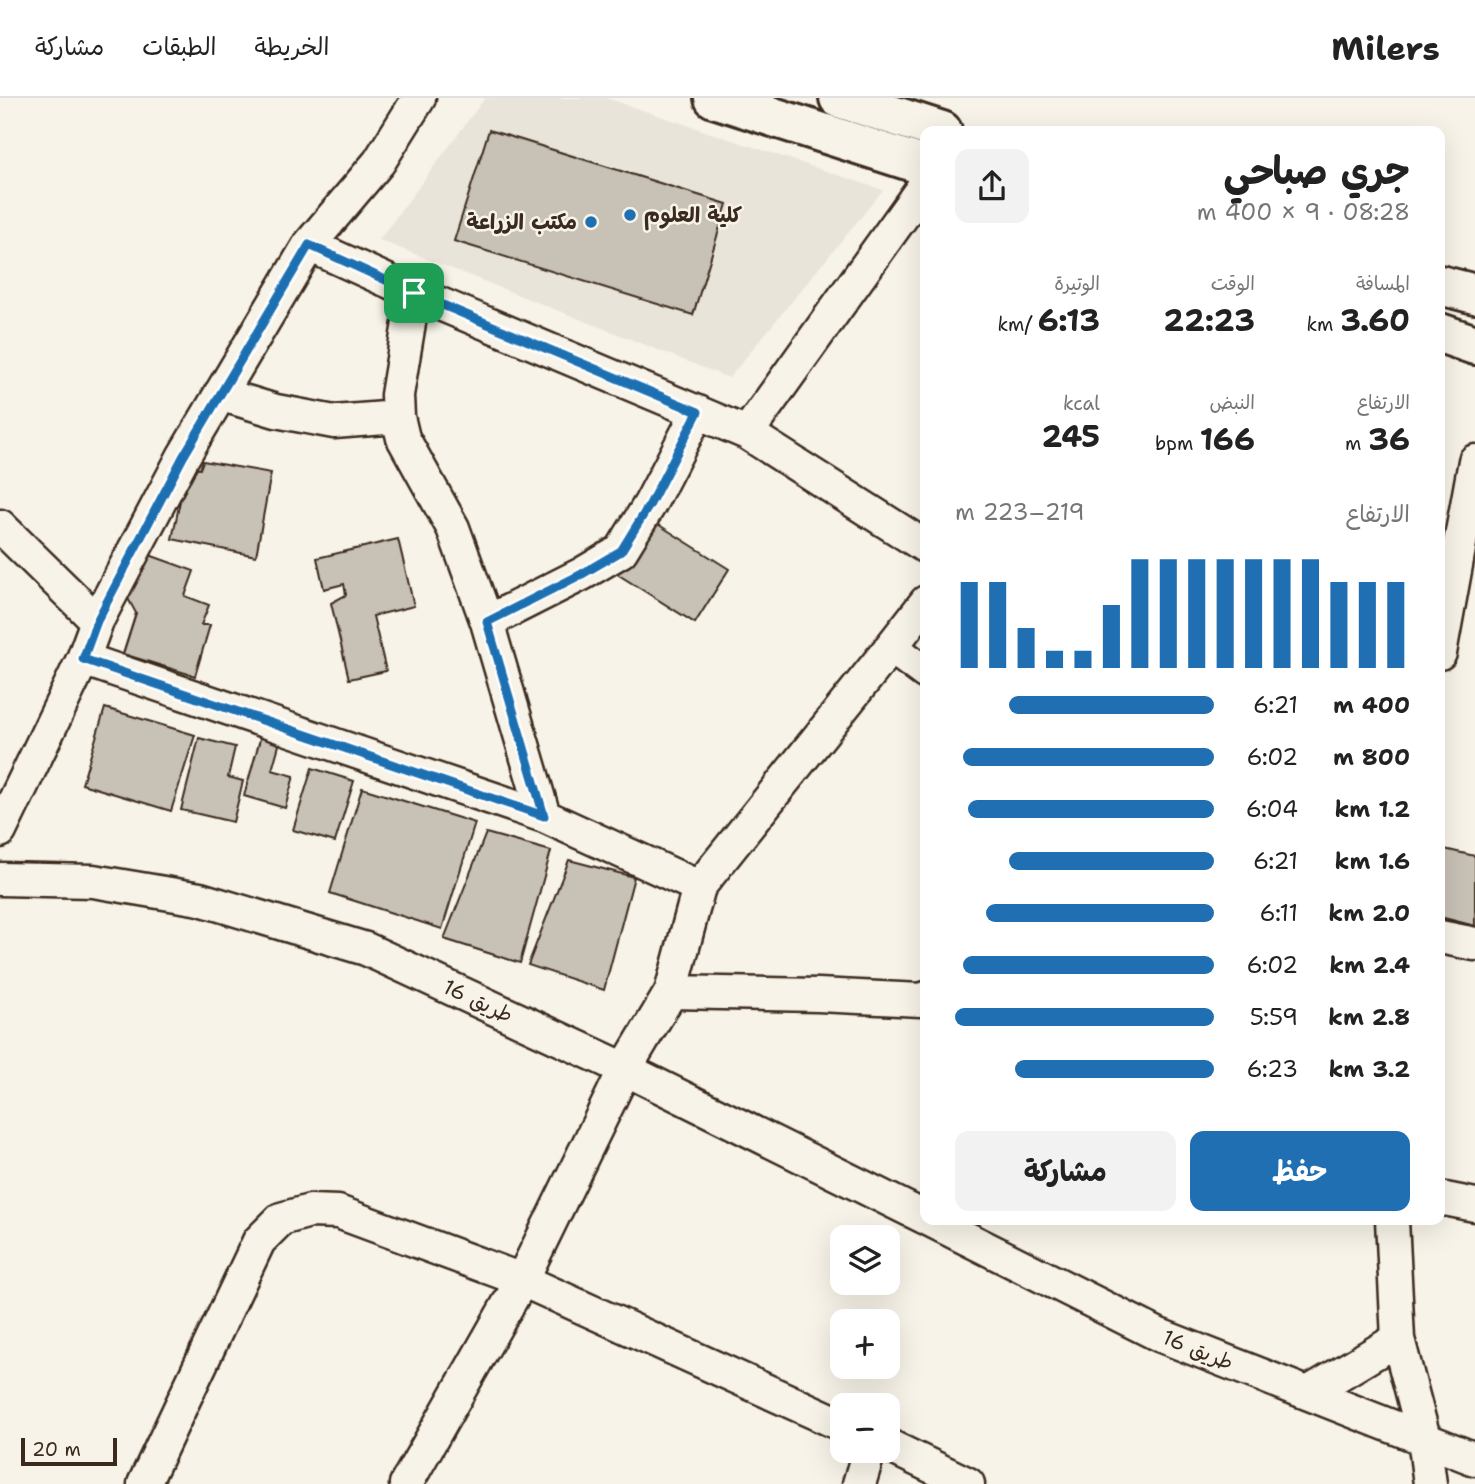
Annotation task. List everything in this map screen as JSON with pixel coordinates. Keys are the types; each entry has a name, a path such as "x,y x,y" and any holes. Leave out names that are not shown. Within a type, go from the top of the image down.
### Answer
{"main road":[{"path":"714,98 920,164"},
{"path":"839,98 926,126"},
{"path":"1445,286 1475,294"},
{"path":"1445,335 1475,345"}],"street":[{"path":"0,831 83,659 97,621 183,457 309,245 379,162 419,98"},
{"path":"747,433 920,191"},
{"path":"309,245 414,293 747,433 920,543"},
{"path":"414,293 397,395 403,438 453,528 487,622 544,816"},
{"path":"220,394 276,411 334,422 398,417"},
{"path":"487,622 621,551 650,504 698,412"},
{"path":"1445,636 1467,561 1475,461"},
{"path":"0,526 97,621"},
{"path":"406,1484 522,1280 625,1069 671,992 699,887 920,610"},
{"path":"891,647 920,669"},
{"path":"83,659 544,816 699,887"},
{"name":"طريق 16","path":"0,879 93,881 200,899 366,949 625,1069 920,1215"},
{"path":"1445,938 1475,944"},
{"path":"671,992 920,1000"},
{"path":"1445,1199 1475,1205"},
{"path":"144,1484 259,1241 281,1219 310,1211 338,1213 522,1280 830,1419"},
{"name":"طريق 16","path":"940,1225 1159,1335 1475,1459"},
{"path":"1392,1225 1398,1339 1424,1438 1430,1484"},
{"path":"1308,1393 1398,1339"},
{"path":"900,1452 968,1484"},
{"path":"859,1484 865,1463"}],"shaded area":[{"name":"كلية العلوم","path":"485,98 606,98 883,190 729,378 379,240"}],"building":[{"name":"مكتب الزراعة","path":"489,130 727,204 693,315 454,241"},
{"path":"203,461 271,473 256,556 172,539 187,468 200,469"},
{"path":"648,518 729,569 695,623 614,572"},
{"path":"398,539 414,606 373,616 386,671 349,679 331,603 346,595 344,584 324,589 317,558"},
{"path":"141,552 194,571 185,596 209,605 201,625 210,625 195,676 123,654 136,613 126,595"},
{"path":"105,708 195,735 171,811 82,784"},
{"path":"262,732 281,738 272,770 294,776 285,808 244,796"},
{"path":"199,738 235,747 228,777 243,781 233,822 181,810"},
{"path":"312,768 354,781 335,842 293,830"},
{"path":"362,788 475,823 442,929 330,893"},
{"path":"486,833 551,851 520,963 444,939"},
{"path":"1445,849 1475,856 1475,926 1445,918"},
{"path":"569,860 634,877 604,990 528,965"}],"place":[{"name":"كلية العلوم","path":"630,215"},
{"name":"مكتب الزراعة","path":"591,222"}],"route":[{"path":"309,245 414,293 698,412 650,504 621,551 487,622 544,816 83,659 97,621 183,457 309,245"}]}
